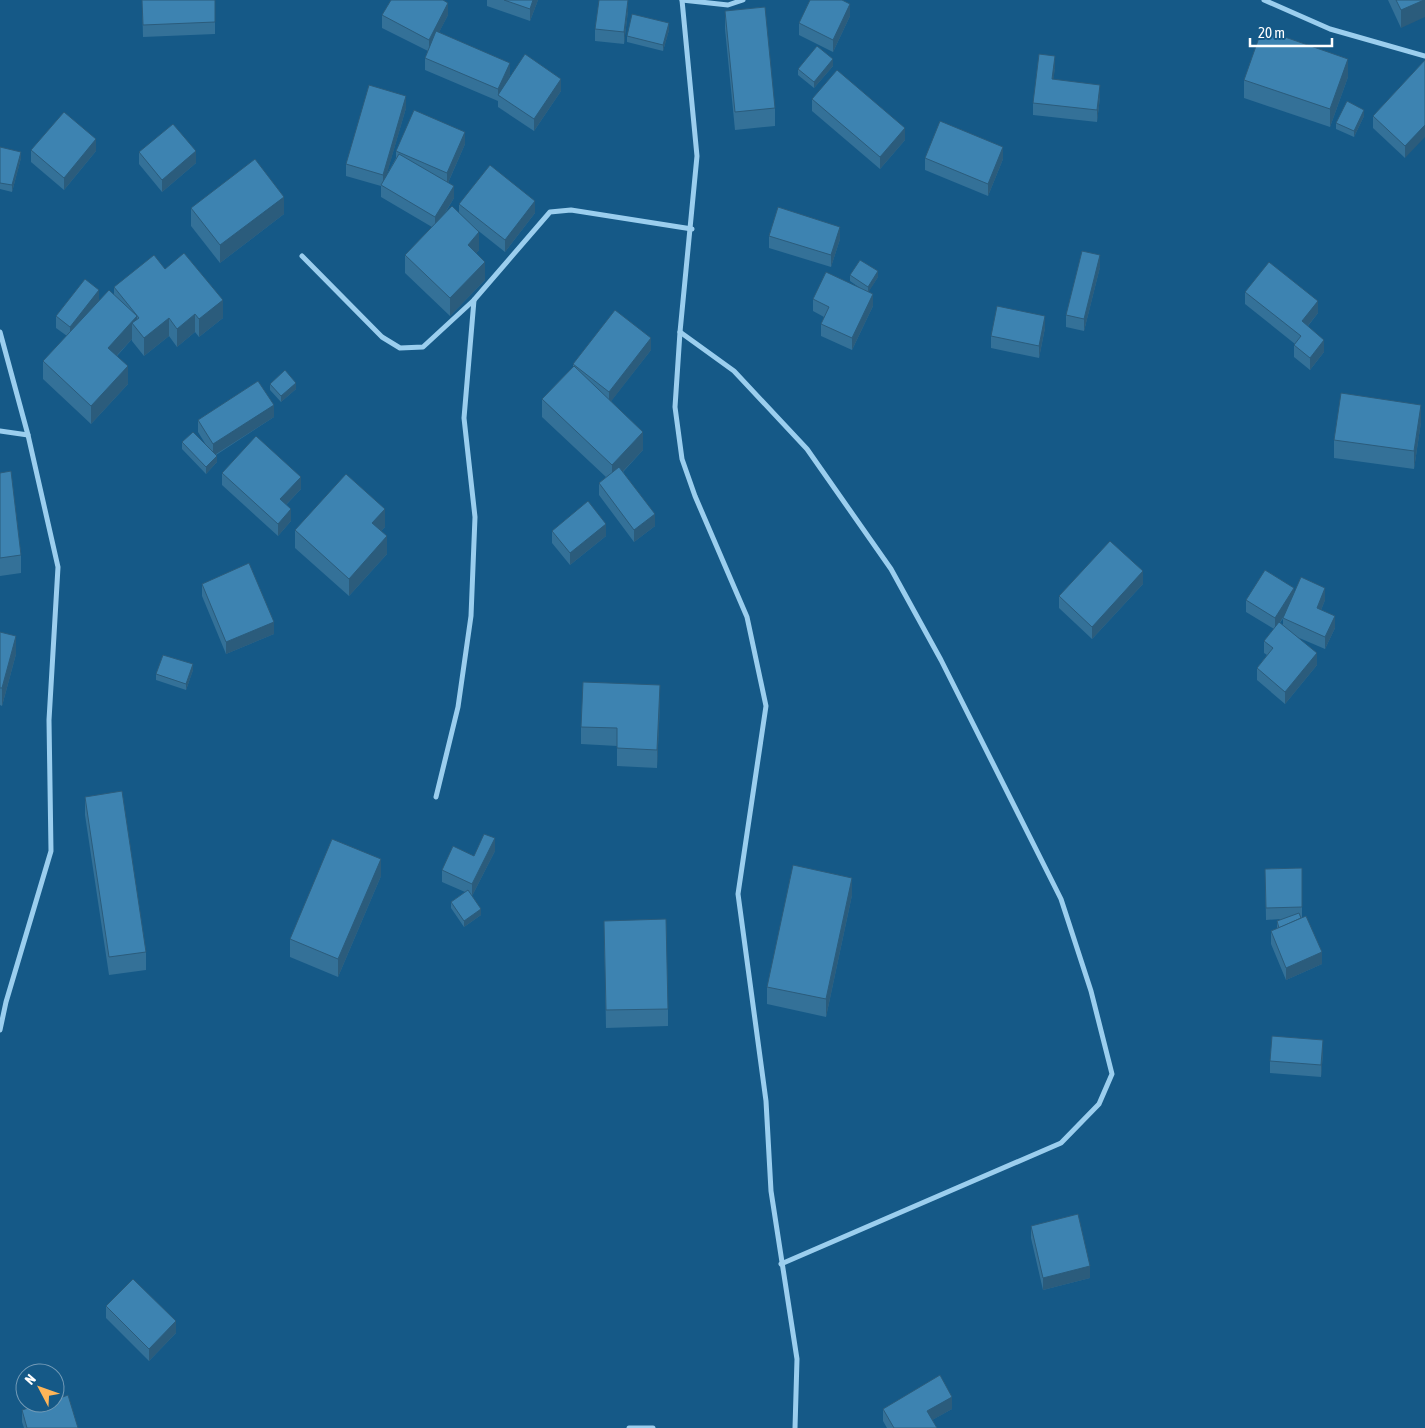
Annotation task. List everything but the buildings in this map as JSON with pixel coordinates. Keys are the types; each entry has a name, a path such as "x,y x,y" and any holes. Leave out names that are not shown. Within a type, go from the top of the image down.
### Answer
{"street":[{"path":"743,0 728,5 682,0 697,156 692,229 680,332 675,407 682,458 695,496 747,617 766,706 738,894 766,1101 771,1191 781,1264 798,1359 795,1428"},
{"path":"1264,0 1330,29 1425,56"},
{"path":"302,256 382,337 400,348 422,347 474,300 550,212 571,210 692,229"},
{"path":"436,797 458,707 471,616 475,518 464,418 474,300"},
{"path":"0,332 28,434 58,567 49,720 51,851 0,1030"},
{"path":"680,332 734,371 807,449 891,569 941,660 1061,899 1091,991 1112,1074 1099,1104 1062,1143 781,1264"},
{"path":"0,431 28,434"},
{"path":"629,1428 653,1428"}]}
